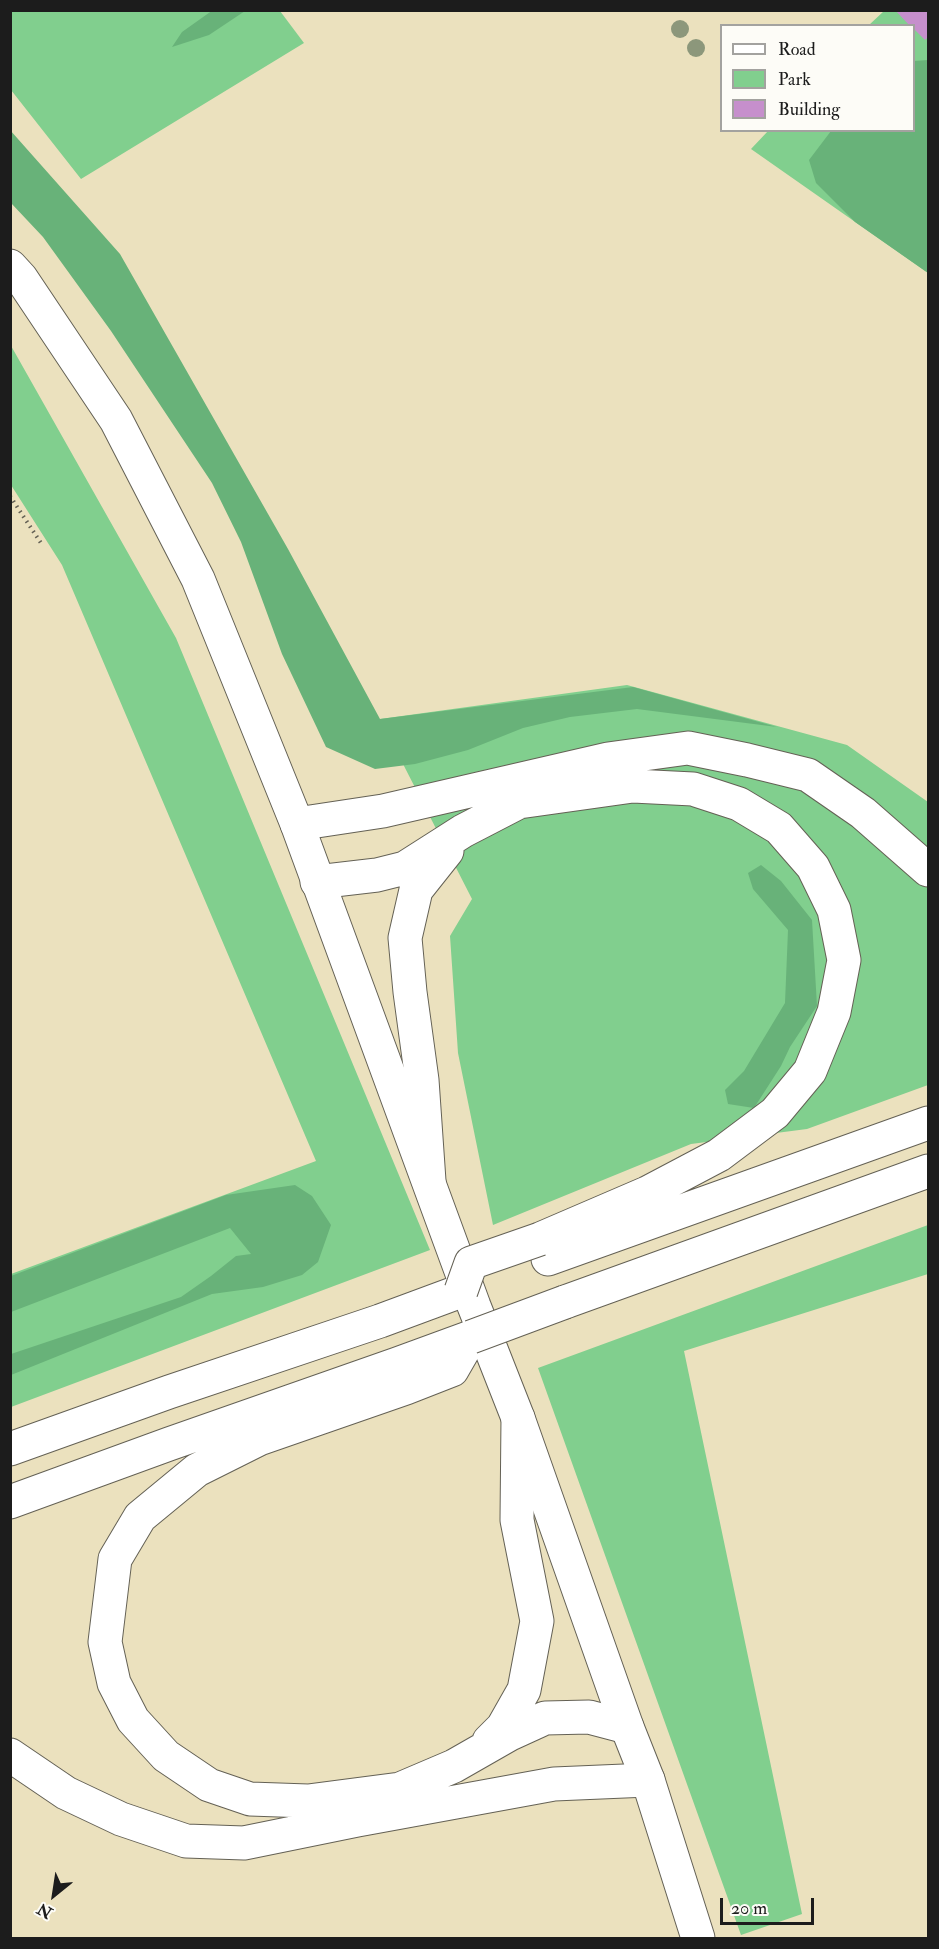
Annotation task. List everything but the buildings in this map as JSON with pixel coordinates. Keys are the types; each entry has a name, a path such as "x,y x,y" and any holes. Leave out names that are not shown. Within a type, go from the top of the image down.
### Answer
{"main road":[{"path":"10,266 21,278 116,420 193,569 297,824 474,1306 518,1418 627,1726 648,1779 698,1938"},
{"path":"297,824 383,811 608,759 688,748 747,759 808,776 863,813 928,870"},
{"path":"10,1449 461,1291 544,1249 719,1155 775,1113 810,1071 834,1012 844,960 834,910 813,867 779,828 739,804 693,789 633,786 519,802 463,831 405,868 377,875 317,882"},
{"path":"429,1181 422,1080 405,938 416,890 463,831"},
{"path":"544,1249 928,1123"},
{"path":"627,1726 589,1717 545,1718 510,1734 454,1766 400,1790 308,1801 250,1799 209,1785 166,1756 133,1720 114,1683 105,1642 115,1558 140,1517 197,1470 259,1439 401,1376 471,1336 928,1171"},
{"path":"10,1502 169,1443 401,1376"},
{"path":"478,1752 503,1727 524,1690 537,1621 517,1520 518,1418"},
{"path":"10,1755 66,1793 121,1819 186,1841 244,1843 554,1784 648,1779"}],"path":[{"path":"10,496 41,543"}],"green space":[{"path":"213,10 245,11 209,35 172,47 182,32"},
{"path":"11,11 280,11 304,43 81,179 11,90"},
{"path":"884,11 928,11 928,273 751,149 767,132 915,132 915,24 870,24"},
{"path":"928,60 928,273 855,222 816,183 809,160 830,132 915,132 915,61"},
{"path":"10,130 120,254 288,549 380,719 633,687 777,727 637,709 570,717 523,728 468,750 415,764 375,769 326,747 282,654 241,542 212,483 111,331 43,237 11,203"},
{"path":"10,344 176,638 430,1250 11,1407 11,1274 316,1161 62,565 11,485"},
{"path":"627,685 847,745 928,802 928,1085 807,1129 691,1144 493,1225 458,1053 450,936 472,899 380,719"},
{"path":"761,865 781,881 812,920 817,1006 754,1108 728,1104 725,1090 744,1071 785,1003 788,930 753,889 748,873"},
{"path":"295,1185 312,1196 331,1225 318,1262 302,1275 263,1287 212,1294 11,1375 11,1354 181,1297 236,1256 251,1254 230,1228 11,1312 11,1276 226,1195"},
{"path":"928,1225 928,1274 684,1351 802,1914 741,1935 538,1368"}]}
